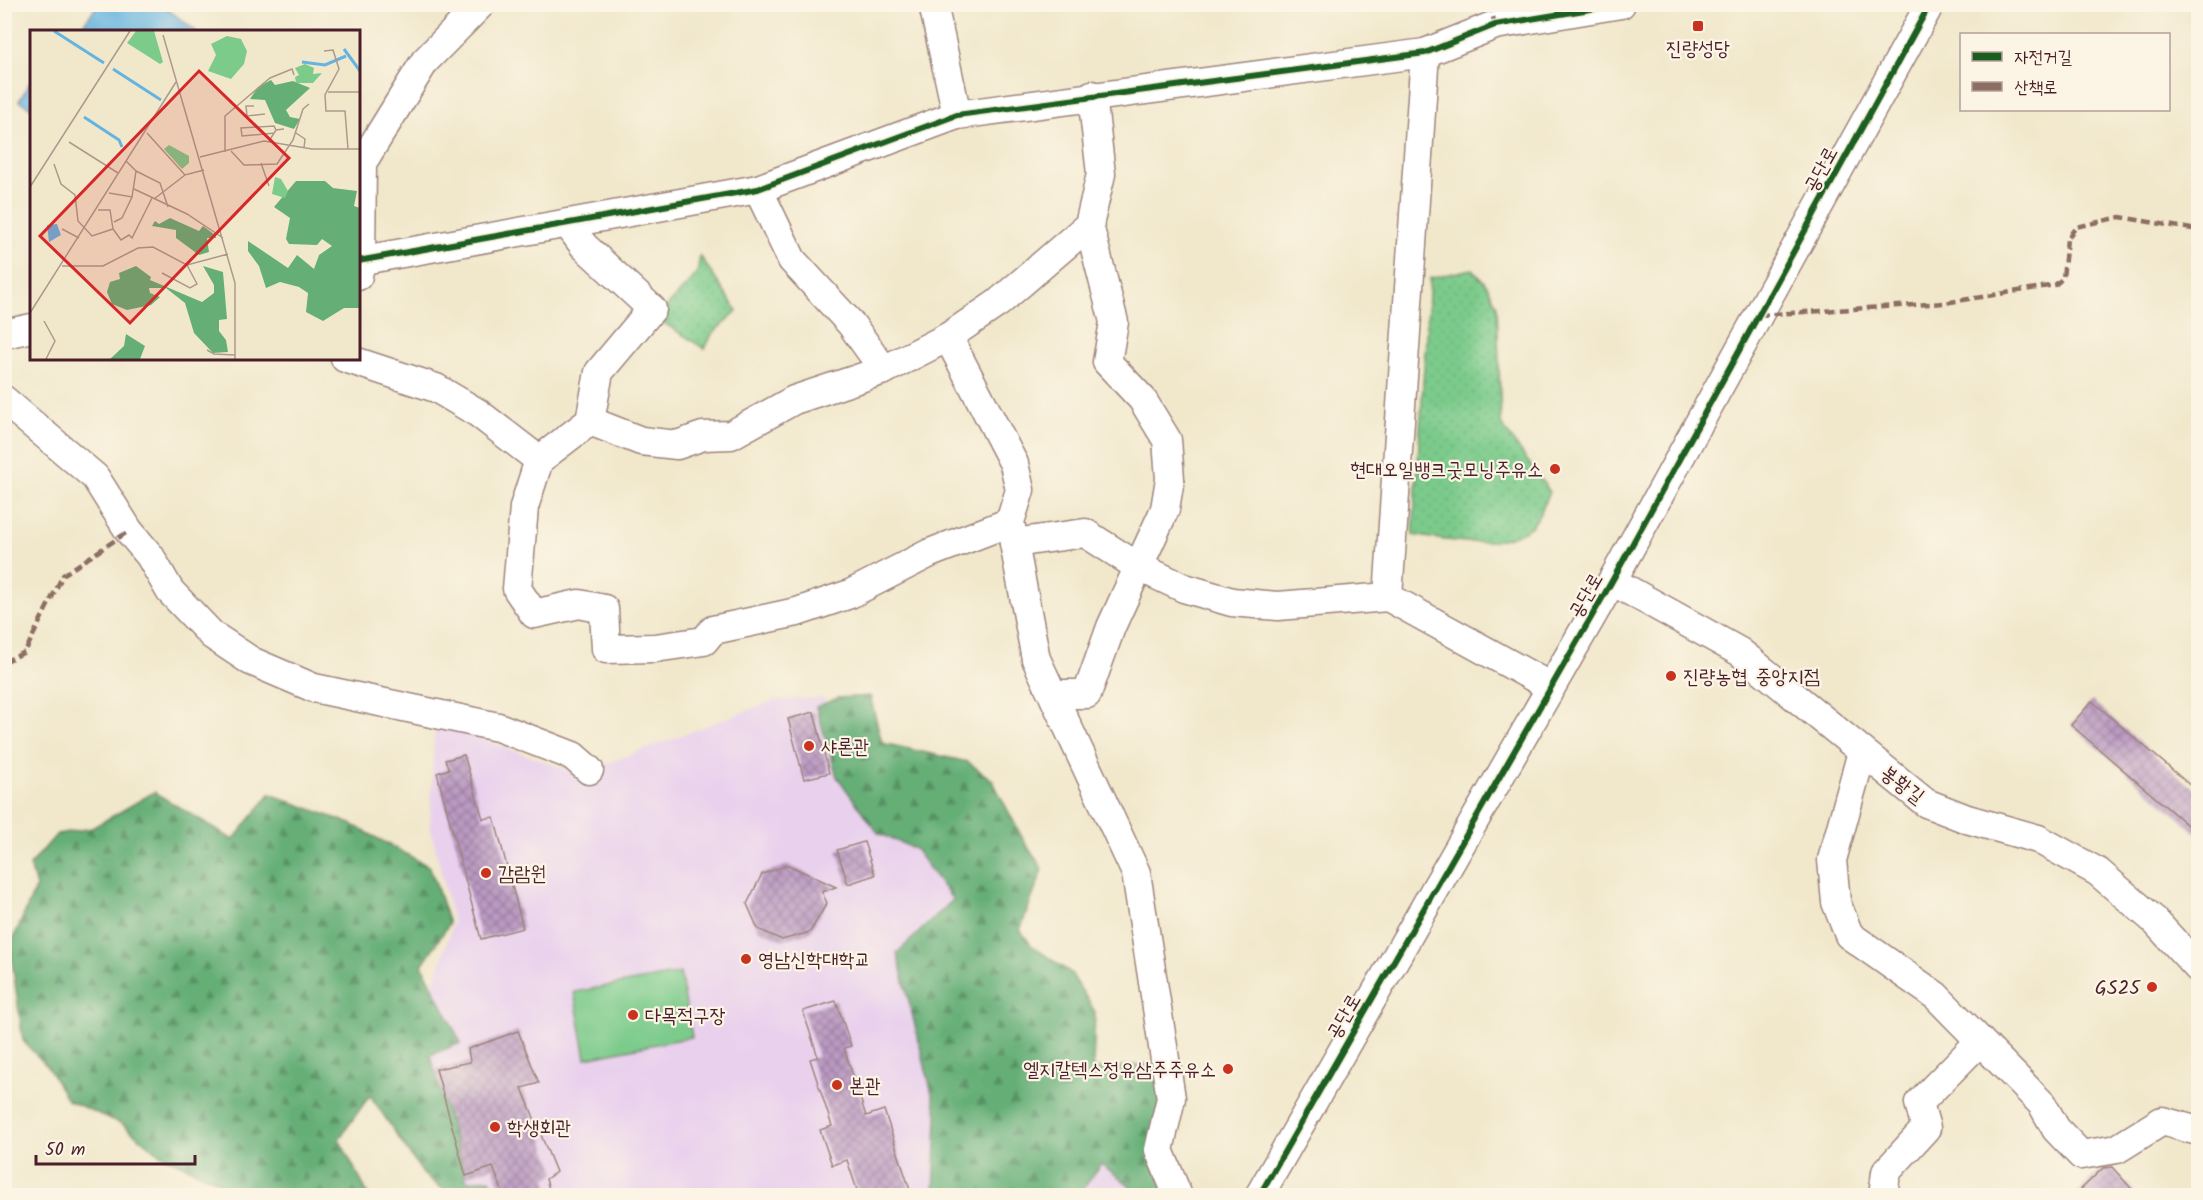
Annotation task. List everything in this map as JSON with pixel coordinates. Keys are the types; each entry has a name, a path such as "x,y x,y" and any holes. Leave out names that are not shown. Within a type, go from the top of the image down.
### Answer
{"street":[{"path":"360,232 362,163 425,61 481,4"},
{"path":"933,4 957,115"},
{"path":"360,266 567,223 758,189 957,115 1092,95 1425,53 1495,26 1621,4"},
{"name":"공단로","path":"1259,1196 1612,581 1930,4"},
{"path":"1388,597 1425,53"},
{"path":"1054,694 1087,694 1137,566 1165,509 1170,479 1167,440 1142,399 1107,362 1114,322 1089,225 1101,174 1092,95"},
{"path":"758,189 792,260 851,324 884,370"},
{"path":"567,223 584,246 652,309 599,372 590,421 538,460 524,507 517,588 534,615 579,604 604,609 606,649 655,648 704,641 713,630 797,612 850,594 930,553 1012,533 1085,533 1137,566 1184,588 1232,602 1278,606 1388,597 1551,687"},
{"path":"590,421 641,441 677,445 703,436 732,435 794,400 884,370 948,337 998,303 1089,225"},
{"path":"4,334 30,328"},
{"path":"948,337 1014,464 1020,490 1012,533 1036,658 1136,873 1171,1098 1159,1150 1178,1196"},
{"path":"351,360 436,388 478,413 538,460"},
{"path":"4,400 95,477 129,531 150,556 170,591 212,635 252,662 314,688 498,727 573,756 590,770"},
{"name":"봉황길","path":"1612,581 1740,652 1926,803 1967,819 2038,839 2098,872 2154,920 2199,968"},
{"path":"1862,752 1832,860 1836,902 1849,935 1936,996 2042,1104 2056,1129 2081,1155 2117,1149 2162,1121 2199,1131"},
{"path":"1883,1196 1886,1172 1926,1128 1919,1103 1980,1041"}],"shaded area":[{"name":"영남신학대학교","path":"824,698 861,784 920,790 1031,945 1071,973 1095,1012 1093,1069 1129,1185 1136,1195 450,1195 423,1174 413,1050 453,923 430,826 435,722 579,774 775,700"}],"green space":[{"path":"700,256 737,311 712,334 705,349 656,318 697,274"},
{"path":"1472,269 1487,285 1497,306 1501,424 1550,492 1538,517 1529,528 1502,539 1472,542 1413,535 1430,278"},
{"path":"870,696 882,743 968,762 992,780 1025,843 1043,869 1020,930 1031,945 1071,973 1095,1012 1093,1069 1158,1063 1170,1195 1136,1195 1129,1185 1101,1164 1079,1195 934,1195 937,1114 897,953 953,900 915,849 878,833 837,777 816,707 838,698"},
{"path":"154,792 233,840 270,794 351,824 430,867 449,924 422,965 461,1043 430,1055 467,1181 490,1179 495,1195 450,1195 423,1174 370,1095 339,1139 369,1196 233,1195 219,1182 160,1154 122,1124 67,1100 47,1066 23,1041 10,946 36,887 30,865 57,834 92,828"},
{"name":"다목적구장","path":"680,973 692,1037 586,1058 574,992"}],"water":[{"path":"98,5 162,5 195,30 79,30"},
{"path":"30,83 30,107 19,101"}],"building":[{"path":"2092,701 2199,793 2199,835 2071,725"},
{"name":"샤론관","path":"814,712 829,773 804,779 788,719"},
{"name":"감람원","path":"464,755 483,819 494,817 523,928 481,939 437,773 449,769 445,760"},
{"path":"864,842 875,875 848,884 837,850"},
{"path":"788,865 836,887 822,892 827,903 810,932 782,940 758,929 747,904 762,874"},
{"name":"본관","path":"836,1001 851,1046 844,1048 866,1116 884,1110 912,1196 859,1196 847,1160 832,1165 820,1130 832,1126 810,1059 818,1057 803,1011"},
{"name":"학생회관","path":"518,1031 539,1083 522,1088 556,1172 546,1179 551,1196 504,1196 493,1167 466,1176 436,1069 470,1062 468,1049"},
{"path":"2112,1167 2138,1196 2074,1196 2103,1168"}],"marked path":[{"path":"1490,4 1495,25"},
{"path":"1759,315 1944,303 2055,285 2063,278 2067,239 2076,227 2120,217 2198,230"},
{"path":"4,662 25,652 63,575 129,531"}],"cycle path":[{"path":"360,261 758,189 957,115 1425,53 1495,25 1621,4"},
{"path":"1259,1196 1612,581 1930,4"}],"place":[{"name":"진량성당","path":"1698,26"},
{"name":"현대오일뱅크굿모닝주유소","path":"1555,469"},
{"name":"진량농협 중앙지점","path":"1671,676"},
{"name":"샤론관","path":"809,746"},
{"name":"감람원","path":"486,873"},
{"name":"영남신학대학교","path":"746,959"},
{"name":"GS25","path":"2152,987"},
{"name":"다목적구장","path":"633,1015"},
{"name":"엘지칼텍스정유삼주주유소","path":"1228,1069"},
{"name":"본관","path":"837,1085"},
{"name":"학생회관","path":"495,1127"}]}
